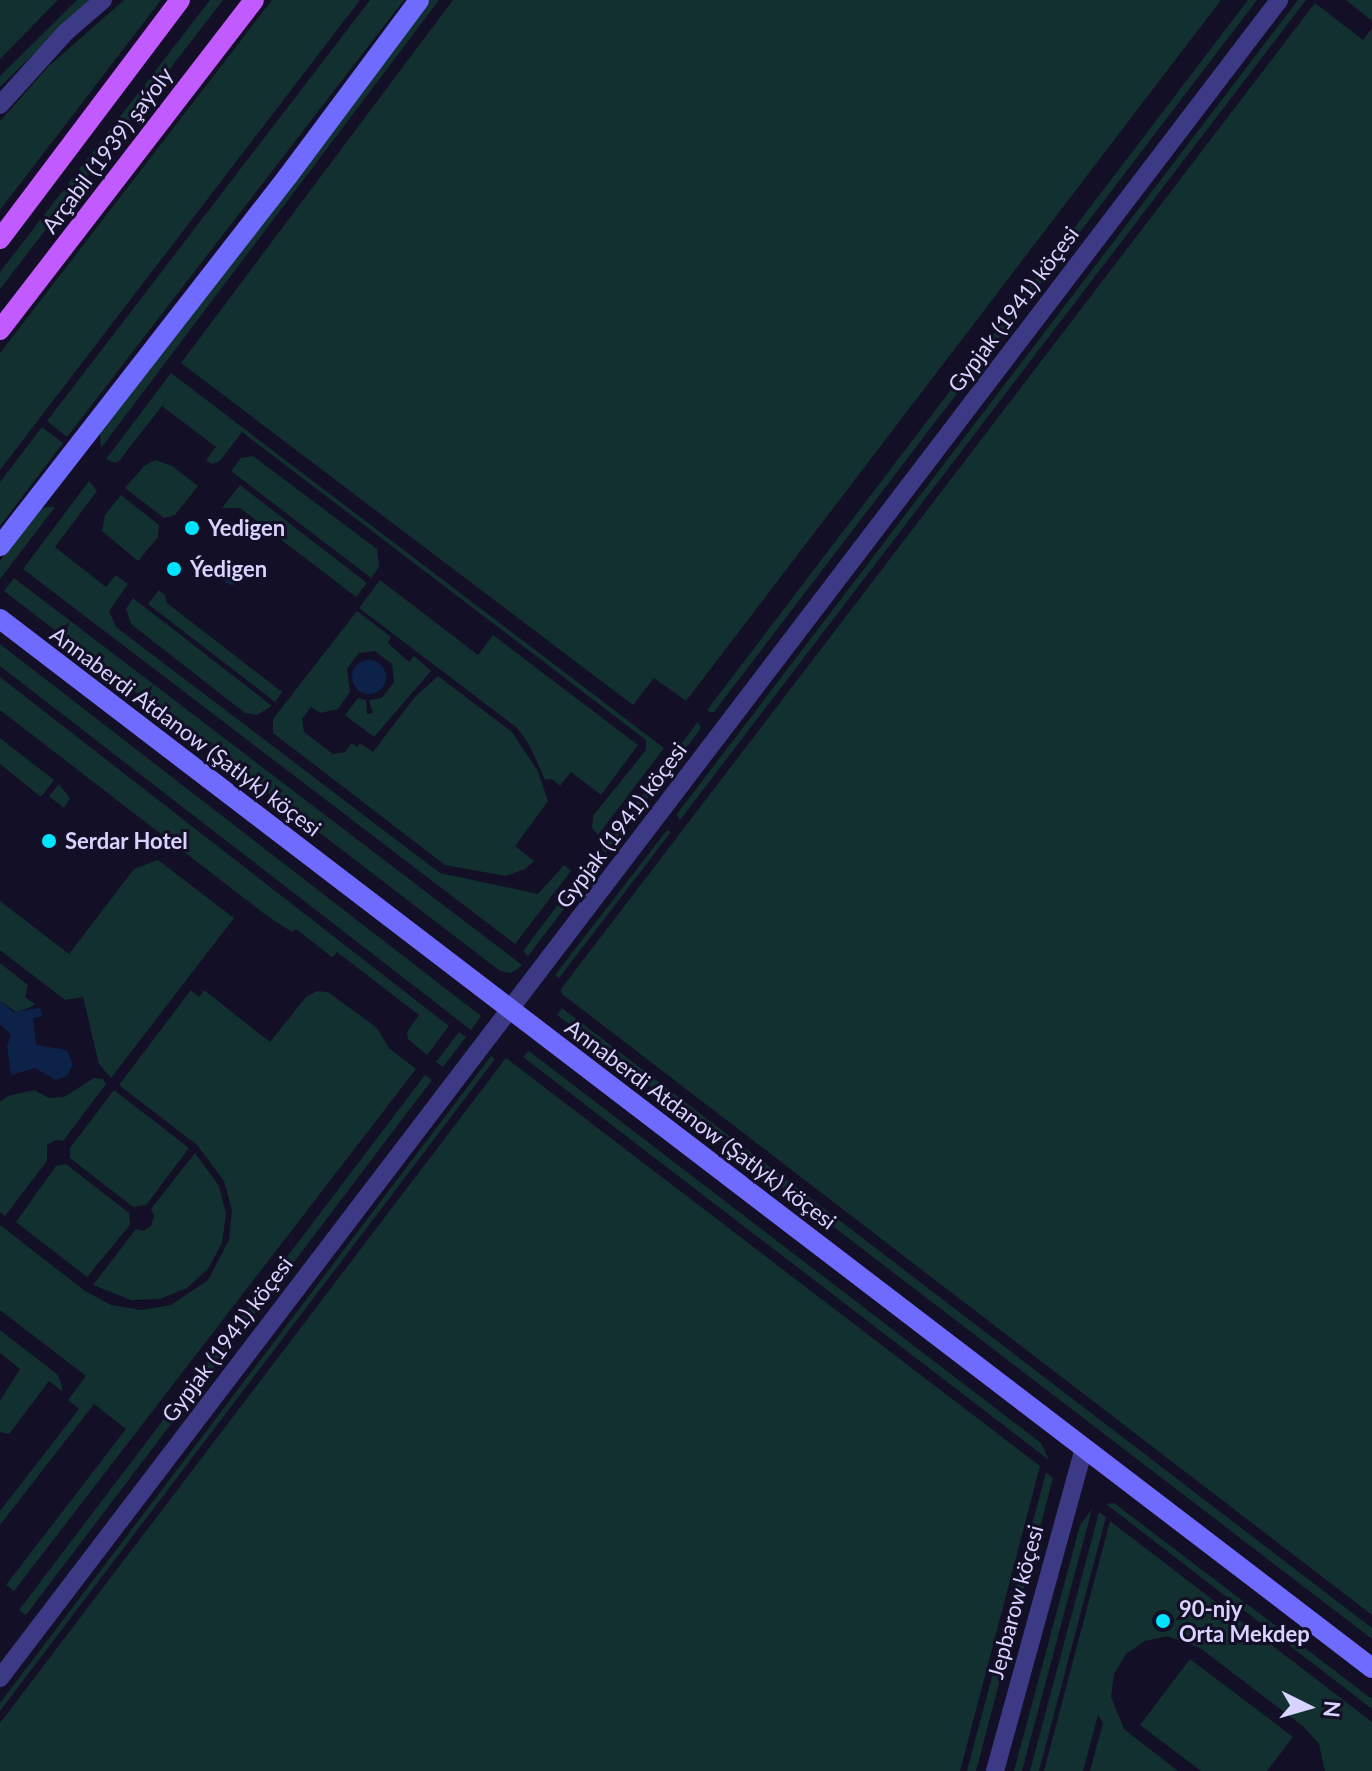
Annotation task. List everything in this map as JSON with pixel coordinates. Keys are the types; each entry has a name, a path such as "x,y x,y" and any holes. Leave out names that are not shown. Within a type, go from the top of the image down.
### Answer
{"main road":[{"name":"Arçabil (1939) şaýoly","path":"0,239 180,0"},
{"name":"Arçabil (1939) şaýoly","path":"0,330 254,0"}],"street":[{"path":"0,105 66,32 103,0"},
{"path":"0,546 288,176 419,0"},
{"name":"Gypjak (1941) köçesi","path":"0,1678 1279,0"},
{"name":"Annaberdi Atdanow (Şatlyk) köçesi","path":"0,619 1372,1668"},
{"name":"Jepbarow köçesi","path":"995,1771 1084,1447"}],"green space":[{"path":"0,0 58,0 0,59"},
{"path":"77,0 89,0 0,87 0,76"},
{"path":"124,0 161,0 0,210 0,121 49,66"},
{"path":"210,0 223,0 0,289 0,272"},
{"path":"272,0 360,0 0,470 0,353"},
{"path":"370,0 404,0 67,437 47,421"},
{"path":"428,0 439,0 101,448 100,431"},
{"path":"453,0 1221,0 686,701 654,678 633,705 181,363"},
{"path":"1248,0 1257,0 714,712 707,710"},
{"path":"1298,0 1306,0 680,820 677,814"},
{"path":"1346,0 1372,0 1372,21"},
{"path":"1315,3 1363,40 1372,28 1372,1615 562,994 561,989"},
{"path":"171,373 664,748 598,835 592,828 593,816 646,750 646,740 242,432 220,461 212,464 206,460 216,447 162,406 119,461 115,463 106,459"},
{"path":"42,427 63,443 0,526 0,482"},
{"path":"253,456 377,549 379,567 371,578 231,471 241,458"},
{"path":"155,460 172,466 198,486 175,515 164,518 125,488 144,466"},
{"path":"89,481 97,491 55,547 106,587 116,575 128,584 109,611 116,627 440,873 538,894 564,865 571,871 515,944 23,569"},
{"path":"240,485 367,583 356,597 240,508 222,508"},
{"path":"121,495 159,525 158,537 138,561 102,531 105,515"},
{"path":"55,507 0,579 0,561 39,510"},
{"path":"14,578 522,965 511,973 500,971 4,591"},
{"path":"380,580 478,655 493,635 638,745 601,795 571,772 560,786 552,779 545,780 529,744 516,727 359,608"},
{"path":"159,590 165,595 167,603 282,692 275,702 148,604"},
{"path":"133,598 272,706 257,715 245,713 131,624 126,609"},
{"path":"357,611 391,637 388,643 409,662 414,656 431,671 374,737 345,715 358,698 366,700 367,714 373,713 369,700 382,698 394,682 392,664 375,651 359,653 347,669 350,692 338,709 320,713 311,707 302,719 304,732 333,754 345,752 352,743 357,747 360,743 373,752 414,698 438,676 512,732 538,771 548,801 515,846 534,861 525,869 506,876 445,865 273,733 273,719"},
{"path":"0,644 481,1016 471,1030 0,666"},
{"path":"0,677 449,1026 427,1055 408,1039 407,1032 419,1015 337,952 332,957 296,929 292,932 266,915 0,710"},
{"path":"698,722 701,728 606,853 601,849"},
{"path":"0,738 54,780 41,797 0,764"},
{"path":"59,784 70,798 64,808 49,796"},
{"path":"667,830 671,832 559,978 555,975"},
{"path":"593,858 599,863 528,956 523,951"},
{"path":"158,860 234,918 111,1078 99,1064 83,997 65,1000 0,950 0,901 69,954 134,869"},
{"path":"0,963 28,985 25,997 35,1004 16,1012 0,1001"},
{"path":"191,990 199,997 204,990 270,1042 306,997 317,991 328,992 377,1028 389,1048 416,1069 14,1591 6,1585 126,1429 94,1404 0,1525 0,1511 79,1409 68,1400 86,1376 0,1310 0,1225 85,1291 111,1305 141,1310 171,1305 208,1280 229,1240 232,1210 224,1181 197,1145 119,1085"},
{"path":"562,1008 1372,1628 1372,1639 557,1015"},
{"path":"459,1032 466,1037 443,1067 436,1062"},
{"path":"529,1051 1041,1443 1049,1460 523,1057"},
{"path":"491,1056 495,1059 0,1711 0,1703"},
{"path":"506,1058 1040,1466 960,1771 0,1771 0,1723"},
{"path":"425,1075 432,1080 26,1615 19,1610"},
{"path":"94,1078 103,1079 106,1084 63,1141 56,1140 47,1145 47,1161 5,1216 0,1212 0,1102 8,1096 34,1090 49,1098 64,1097"},
{"path":"114,1090 189,1148 146,1205 133,1207 70,1158 70,1148"},
{"path":"195,1153 219,1186 226,1214 222,1243 208,1269 187,1288 160,1299 131,1300 93,1285 136,1229 143,1231 151,1226 154,1216 151,1209"},
{"path":"66,1164 129,1213 130,1225 87,1277 16,1222 56,1166"},
{"path":"0,1330 58,1375 62,1387 62,1391 49,1381 9,1434 0,1432 0,1401 20,1369 0,1353"},
{"path":"1046,1472 1053,1478 976,1771 967,1771"},
{"path":"1114,1503 1372,1699 1372,1709 1106,1504"},
{"path":"1092,1509 1022,1771 1014,1771 1080,1525"},
{"path":"1099,1512 1106,1517 1039,1771 1030,1771"},
{"name":"90-njy Orta Mekdep","path":"1110,1521 1372,1722 1372,1771 1325,1771 1319,1744 1304,1727 1200,1648 1167,1636 1145,1641 1126,1654 1114,1674 1111,1697 1124,1729 1178,1771 1090,1771 1103,1723 1098,1715 1083,1771 1044,1771"},
{"path":"1190,1659 1293,1737 1267,1771 1201,1771 1140,1725"}],"water":[{"path":"228,567 236,567 241,576 239,583 228,585 223,580 223,572"},
{"path":"369,660 381,665 386,677 381,689 369,694 357,689 352,677 357,665"},
{"path":"0,1001 13,1012 40,1008 42,1016 33,1018 36,1045 67,1050 73,1065 67,1076 56,1080 35,1068 11,1075 7,1046 11,1035 0,1024"}],"place":[{"name":"Yedigen","path":"192,528"},
{"name":"Ýedigen","path":"174,569"},
{"name":"Serdar Hotel","path":"49,841"},
{"name":"90-njy Orta Mekdep","path":"1163,1621"}]}
